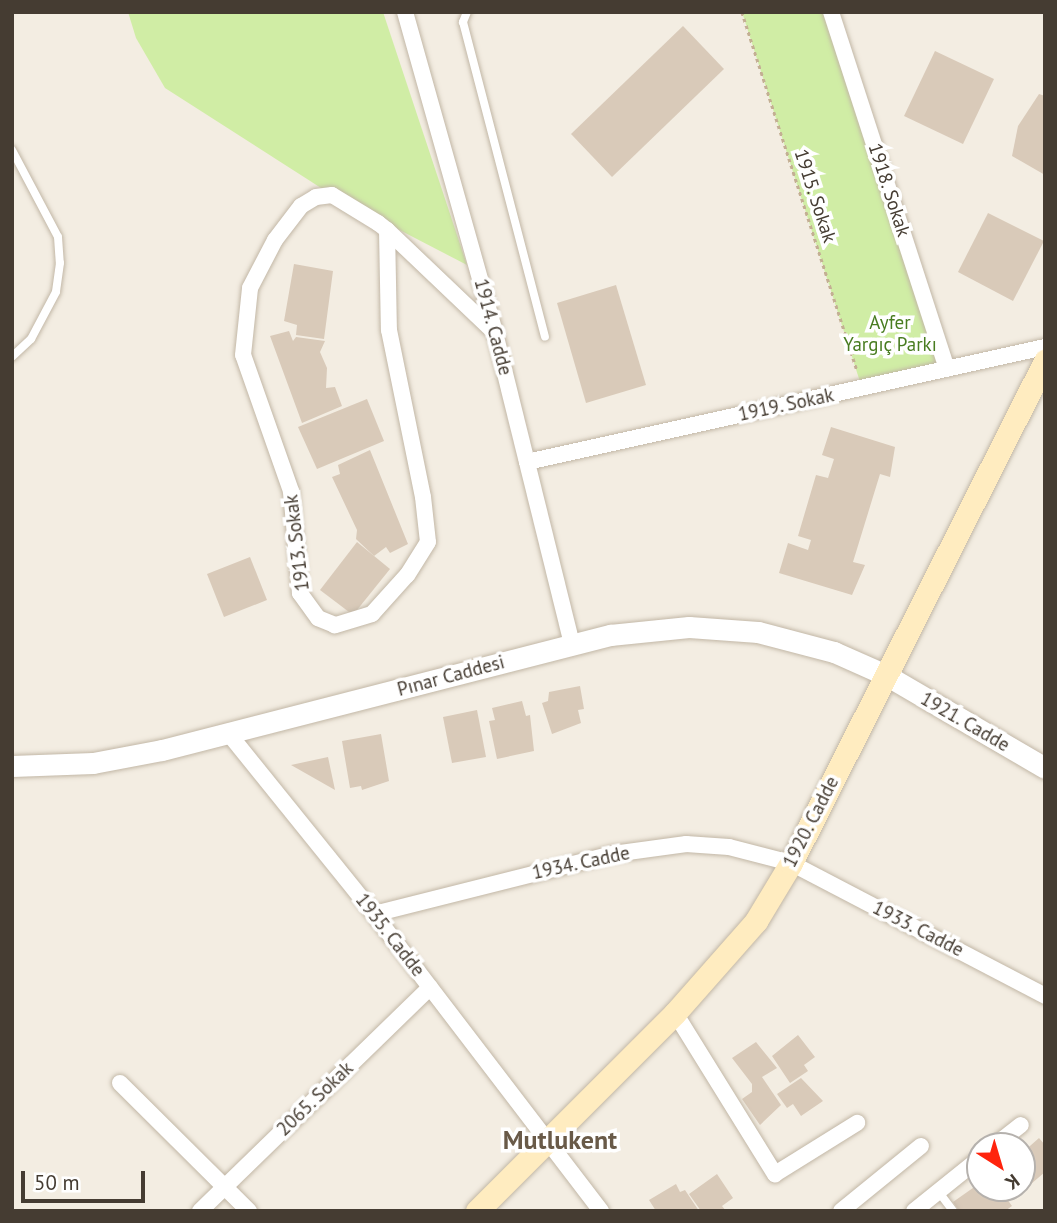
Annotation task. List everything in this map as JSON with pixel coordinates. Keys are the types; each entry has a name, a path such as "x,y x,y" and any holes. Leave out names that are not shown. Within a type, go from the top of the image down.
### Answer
{"main road":[{"name":"1920. Cadde","path":"477,1211 675,1013 736,946 791,863 886,675 1037,394 1045,361"}],"street":[{"name":"1914. Cadde","path":"405,12 495,333 572,644"},
{"name":"1918. Sokak","path":"831,12 947,369"},
{"name":"1913. Sokak","path":"387,230 389,330 423,497 428,542 407,575 372,614 335,625 312,613 300,593 291,491 249,380 243,355 250,288 275,240 308,201 332,195 387,230 495,333"},
{"name":"1919. Sokak","path":"527,462 1045,347"},
{"name":"Pınar Caddesi","path":"12,766 93,763 229,734 572,644 650,628 727,627 809,645 886,675"},
{"name":"1921. Cadde","path":"886,675 1045,768"},
{"name":"1935. Cadde","path":"229,734 374,914 601,1211"},
{"name":"1934. Cadde","path":"374,914 602,856 687,844 729,847 791,863"},
{"name":"1933. Cadde","path":"791,863 1045,996"},
{"name":"2065. Sokak","path":"200,1211 430,987"},
{"path":"675,1013 775,1174 857,1123"},
{"path":"120,1083 249,1211"},
{"path":"1012,1132 1021,1125"},
{"path":"841,1211 921,1146"},
{"path":"914,1211 966,1168"}],"lane":[{"path":"467,12 463,22 545,336"},
{"path":"12,150 58,237 60,263 55,292 31,339 12,358"},
{"path":"938,1191 953,1211"}],"path":[{"name":"1915. Sokak","path":"742,12 862,388"}],"green space":[{"path":"128,12 383,12 467,265 332,195 165,88 136,38"},
{"name":"Ayfer Yargıç Parkı","path":"742,12 831,12 947,369 862,388"}],"building":[{"path":"683,26 724,69 612,177 571,134"},
{"path":"935,51 994,79 963,144 904,116"},
{"path":"1039,94 1045,96 1045,175 1012,156 1018,126"},
{"path":"988,213 1044,241 1013,301 958,272"},
{"path":"294,264 333,271 324,339 296,335 297,325 284,321"},
{"path":"616,285 646,385 586,403 557,303"},
{"path":"289,331 293,341 296,337 325,341 320,352 327,368 326,388 335,387 342,406 302,423 270,336"},
{"path":"367,399 384,441 317,469 298,427"},
{"path":"831,427 895,447 890,477 880,474 853,562 865,565 852,595 779,573 788,543 808,550 811,540 798,536 816,475 828,478 834,459 822,455"},
{"path":"370,450 408,544 390,553 386,547 374,556 356,539 357,530 332,477 340,474 338,465"},
{"path":"357,542 390,569 353,615 320,590"},
{"path":"250,557 267,600 224,617 207,574"},
{"path":"580,686 584,709 578,710 581,723 552,734 542,703 548,701 549,692"},
{"path":"522,701 526,716 530,715 534,751 497,759 489,721 495,720 492,708"},
{"path":"477,710 486,757 452,763 443,717"},
{"path":"381,734 389,781 362,790 361,786 350,788 342,741"},
{"path":"328,757 335,790 291,765"},
{"path":"798,1035 815,1057 804,1065 808,1071 790,1083 772,1056"},
{"path":"756,1042 777,1068 762,1077 781,1105 760,1125 742,1099 752,1092 752,1084 732,1058"},
{"path":"801,1078 823,1101 801,1116 793,1104 787,1108 777,1094"},
{"path":"1039,1138 1045,1145 1045,1172 1036,1180 1036,1141"},
{"path":"717,1174 733,1198 722,1206 726,1211 701,1211 689,1194"},
{"path":"676,1184 680,1192 685,1190 699,1211 656,1211 649,1200"},
{"path":"966,1193 966,1202 1009,1202 1012,1206 1005,1211 959,1211 953,1202"}],"district":[{"name":"Mutlukent","path":"560,1140"}]}
